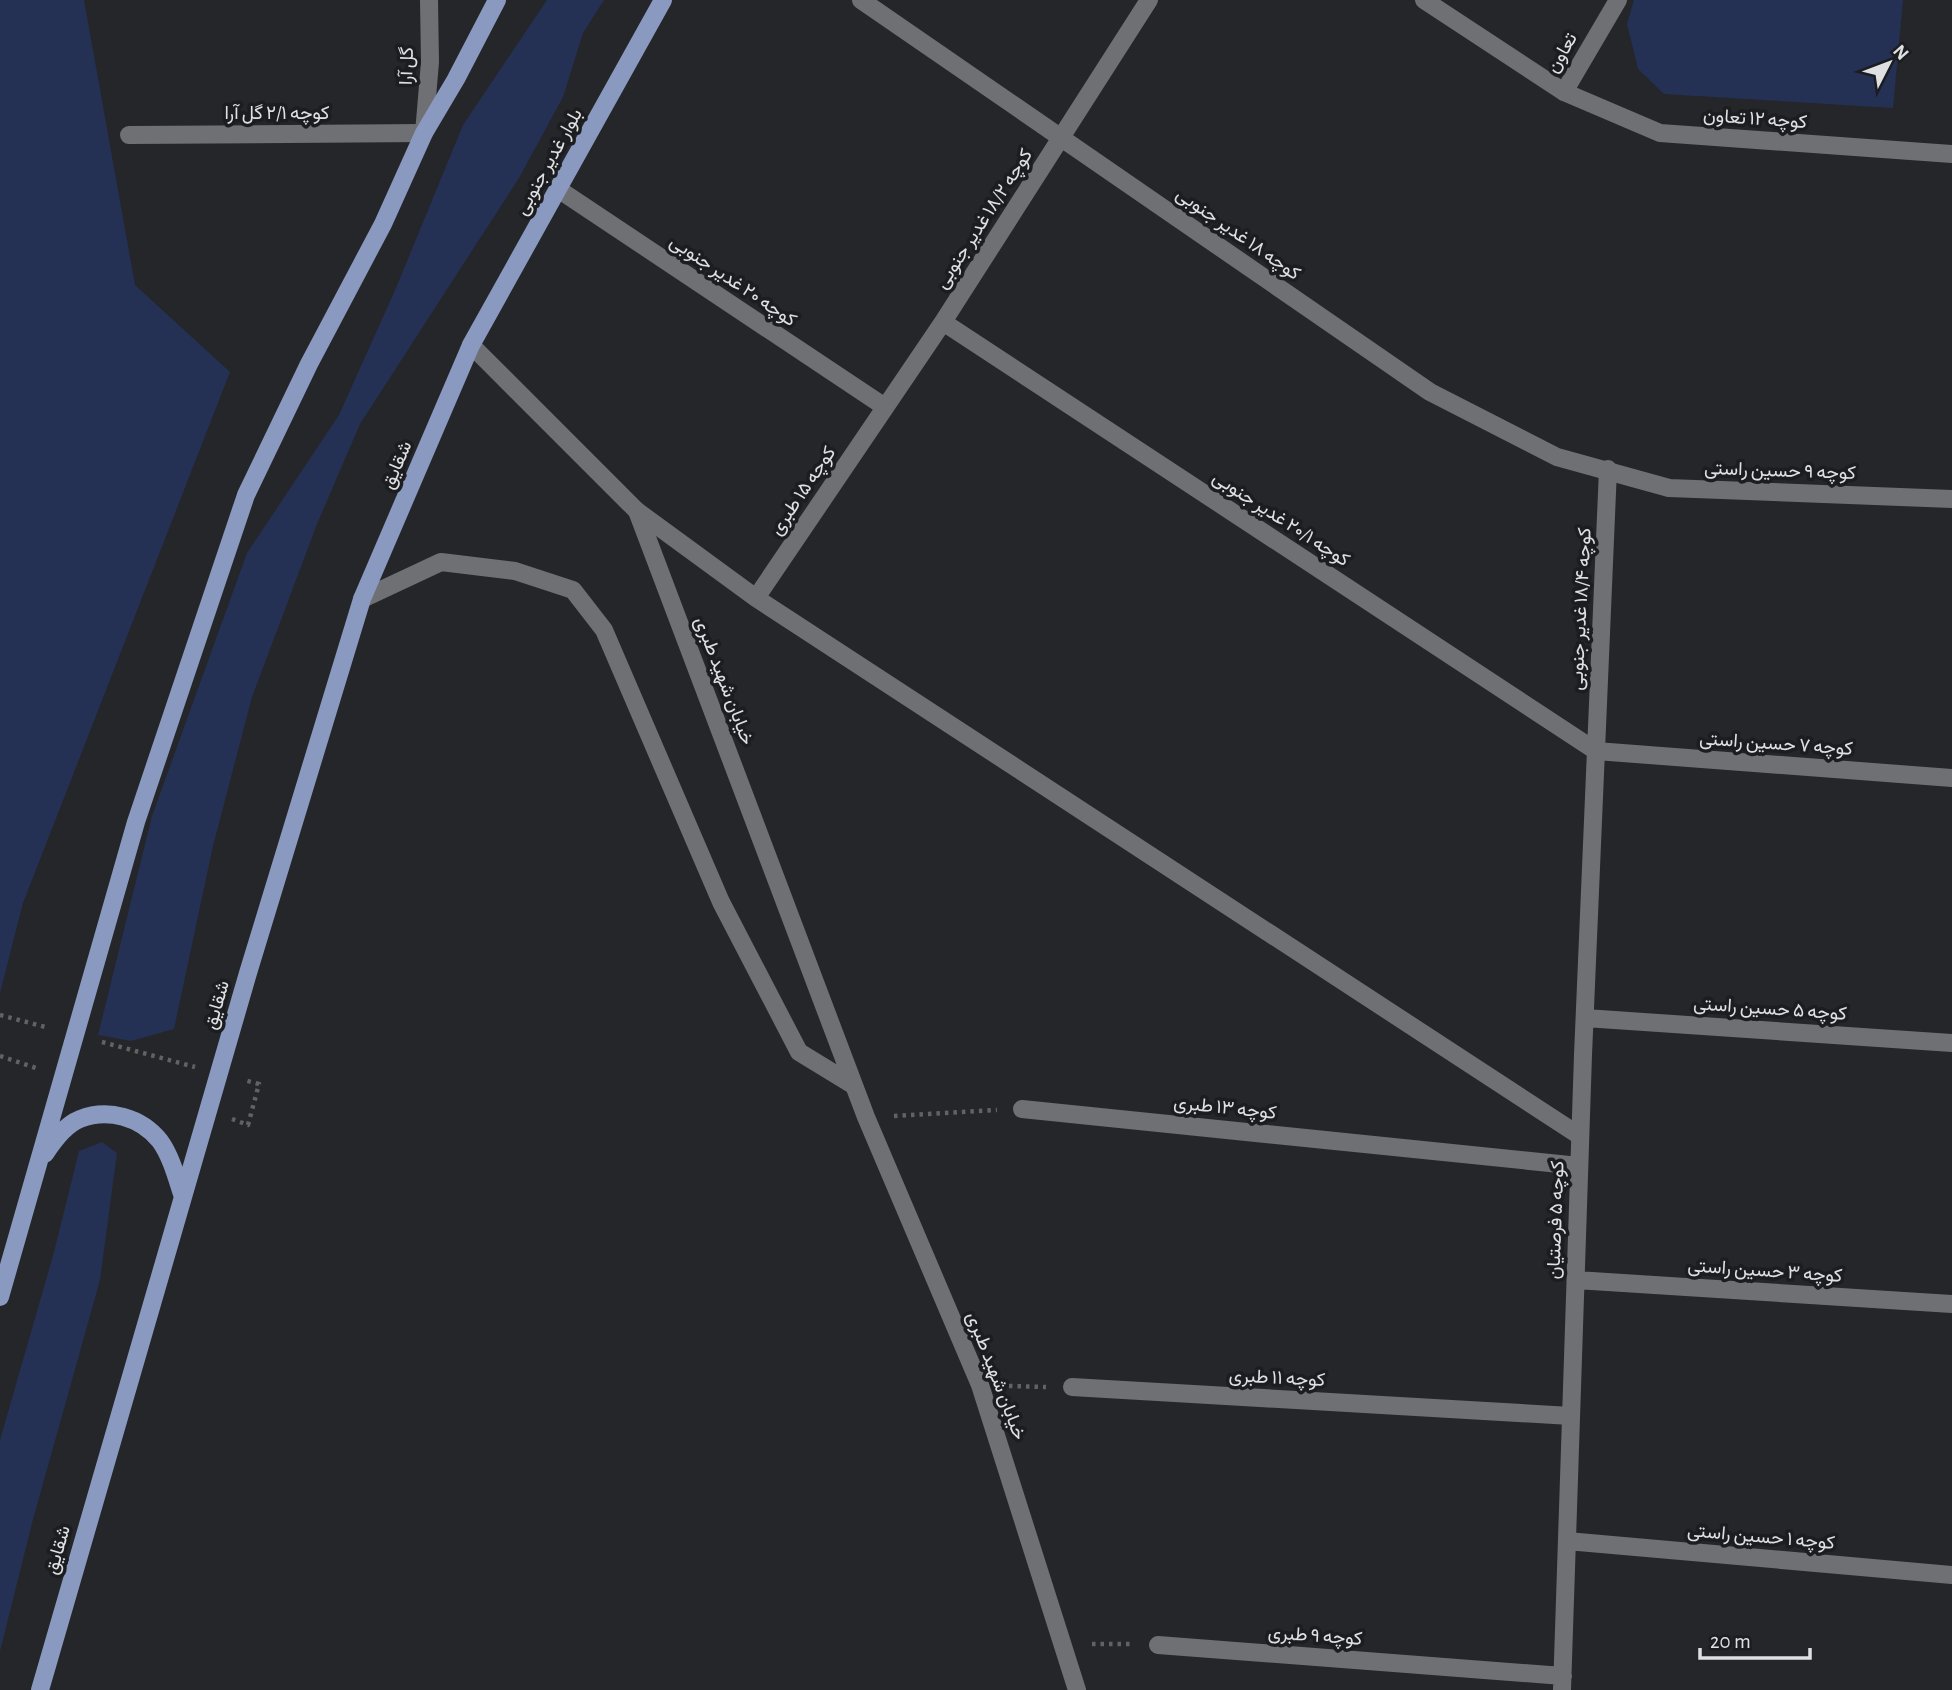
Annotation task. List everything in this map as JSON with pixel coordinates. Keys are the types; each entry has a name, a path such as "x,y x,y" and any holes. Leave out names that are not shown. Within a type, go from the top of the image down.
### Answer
{"main road":[{"path":"0,1297 136,822 246,495 309,364 383,224 424,133 497,0"},
{"name":"بلوار غدیر جنوبی","path":"471,345 663,0"},
{"name":"شقایق","path":"40,1690 183,1197 362,599 471,345"},
{"path":"36,1167 57,1136 79,1120 106,1113 129,1118 149,1129 162,1143 183,1197"}],"street":[{"name":"گل آرا","path":"424,133 430,62 429,0"},
{"name":"کوچه ۱۸ غدیر جنوبی","path":"861,0 1430,392 1557,457 1608,469"},
{"name":"کوچه ۱۸/۲ غدیر جنوبی","path":"885,407 943,322 1149,0"},
{"name":"کوچه ۱۲ تعاون","path":"1424,0 1564,92 1660,133 1952,154"},
{"name":"تعاون","path":"1564,92 1618,0"},
{"name":"کوچه ۲/۱ گل آرا","path":"129,135 424,133"},
{"name":"کوچه ۲۰ غدیر جنوبی","path":"558,189 885,407"},
{"name":"کوچه ۲۰/۱ غدیر جنوبی","path":"943,322 1596,751"},
{"name":"خیابان شهید طبری","path":"471,345 637,511 853,1085 981,1385 1077,1690"},
{"name":"کوچه ۱۵ طبری","path":"756,598 885,407"},
{"name":"کوچه ۹ حسین راستی","path":"1608,469 1669,488 1952,499"},
{"name":"کوچه ۱۸/۴ غدیر جنوبی","path":"1596,751 1608,469"},
{"path":"637,511 756,598 1580,1136"},
{"path":"362,599 441,562 515,570 573,590 604,630 721,902 799,1052 853,1085"},
{"name":"کوچه ۷ حسین راستی","path":"1596,751 1952,778"},
{"name":"کوچه ۵ فرصتیان","path":"1563,1683 1584,1018 1596,751"},
{"name":"کوچه ۵ حسین راستی","path":"1584,1018 1952,1043"},
{"name":"کوچه ۱۳ طبری","path":"1022,1109 1579,1166"},
{"name":"کوچه ۳ حسین راستی","path":"1576,1280 1952,1304"},
{"name":"کوچه ۱۱ طبری","path":"1072,1387 1571,1416"},
{"name":"کوچه ۱ حسین راستی","path":"1567,1541 1952,1575"},
{"name":"کوچه ۹ طبری","path":"1158,1645 1563,1683"}],"path":[{"path":"0,1015 52,1028"},
{"path":"90,1039 207,1070"},
{"path":"0,1056 64,1077"},
{"path":"233,1077 259,1084 248,1125"},
{"path":"866,1117 1022,1109"},
{"path":"981,1385 1072,1387"},
{"path":"1064,1643 1158,1645"}],"shaded area":[{"path":"0,0 84,0 135,285 230,372 23,903 0,993"},
{"path":"547,0 604,0 583,33 563,97 519,178 360,424 317,524 252,697 213,846 174,1029 131,1041 98,1035 152,816 247,553 339,415 396,288 463,125"},
{"path":"1634,0 1903,0 1893,108 1664,94 1638,69 1627,24"},
{"path":"102,1142 117,1153 100,1280 32,1523 0,1651 0,1440 54,1252 79,1151"}]}
